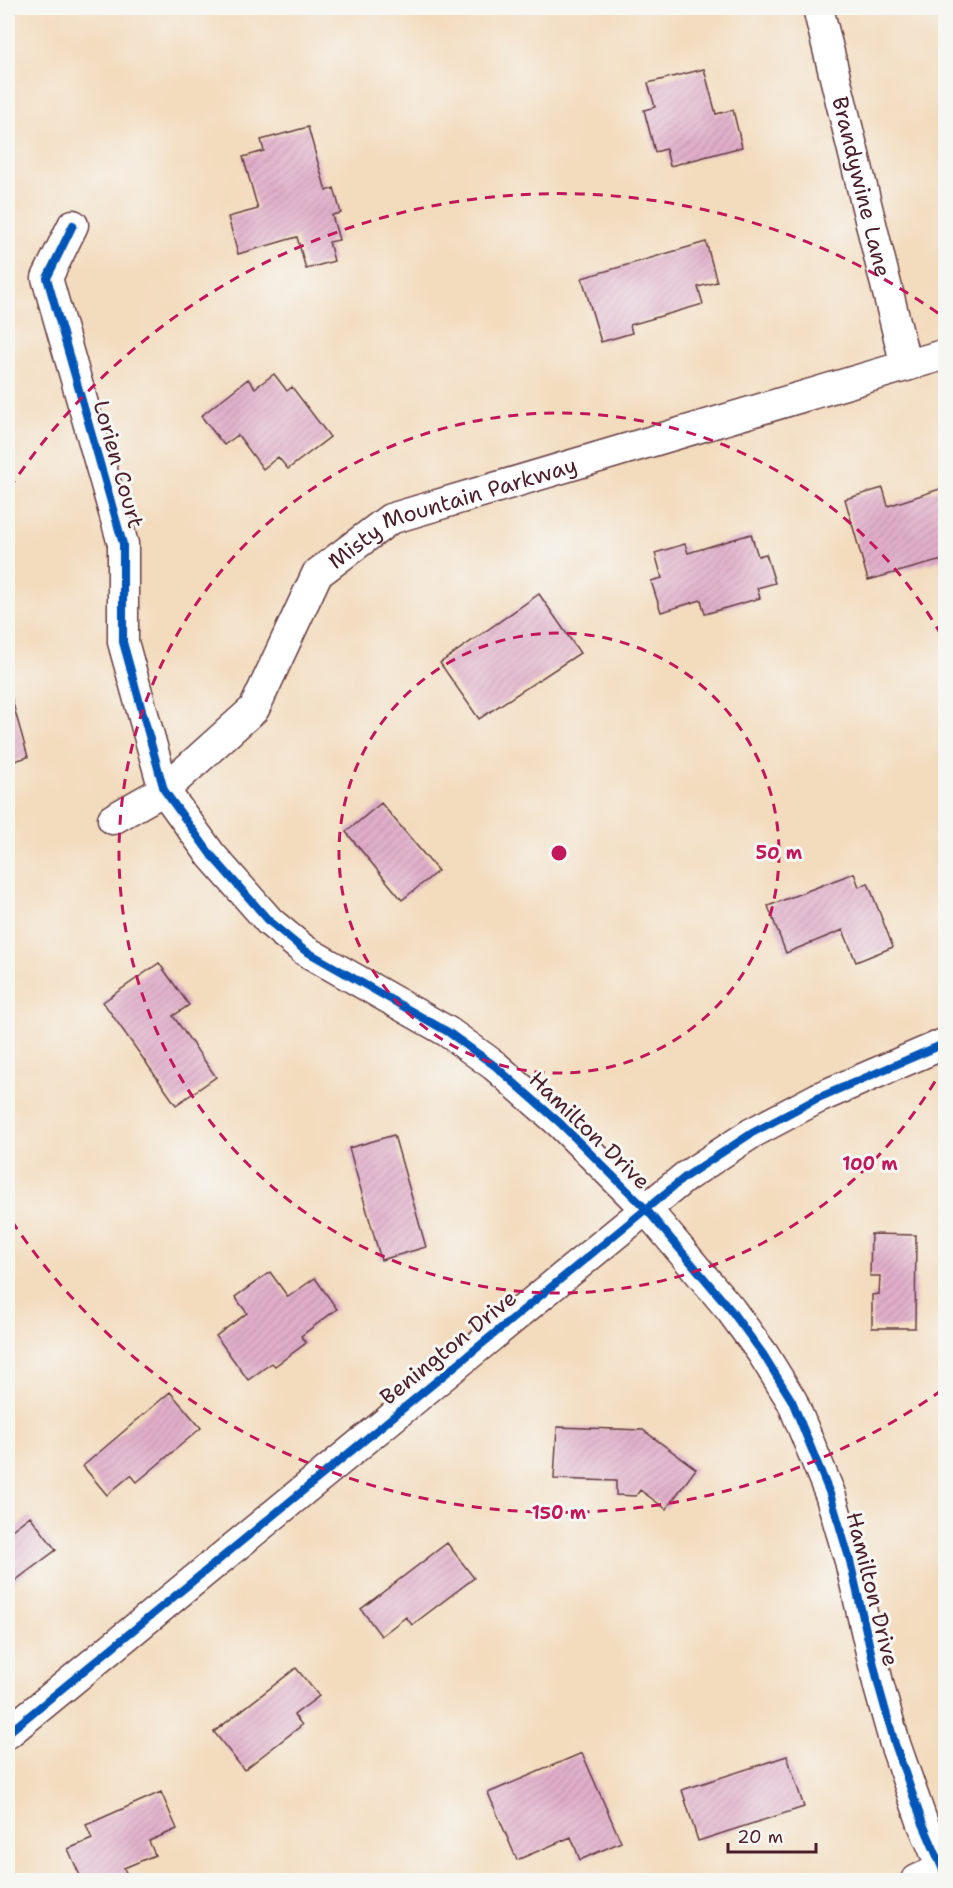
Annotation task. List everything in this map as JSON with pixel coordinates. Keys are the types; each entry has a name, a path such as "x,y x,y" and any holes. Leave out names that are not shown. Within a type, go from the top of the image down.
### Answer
{"street":[{"name":"Brandywine Lane","path":"818,8 906,366"},
{"name":"Lorien Court","path":"73,225 47,278 123,544 123,642 164,790"},
{"name":"Misty Mountain Parkway","path":"113,819 164,790 254,709 317,574 390,519 945,354"},
{"name":"Hamilton Drive","path":"164,790 211,855 270,922 304,950 448,1032 495,1066 560,1123 646,1209 730,1309 763,1354 792,1401 830,1494 850,1562 879,1687 895,1744 937,1874"},
{"name":"Benington Drive","path":"8,1733 511,1319 615,1238 685,1177 752,1133 818,1098 945,1042"}],"building":[{"path":"937,8 946,8 946,20 940,21"},
{"path":"704,69 716,114 733,110 742,147 670,166 666,149 655,152 644,110 655,107 648,83"},
{"path":"308,127 326,191 334,188 341,213 332,215 339,240 329,242 334,261 306,269 297,237 238,254 228,217 258,209 243,157 264,151 261,140"},
{"path":"706,242 717,282 698,287 703,304 630,325 632,333 601,342 582,278"},
{"path":"274,374 287,391 292,387 330,437 288,469 278,457 263,469 238,435 224,445 201,416 248,379 255,388"},
{"path":"946,487 946,559 868,580 845,499 883,488 888,506"},
{"path":"751,534 758,556 766,554 775,583 757,588 760,598 705,614 701,600 661,612 651,581 662,578 655,553 685,544 688,553"},
{"path":"539,594 580,653 479,719 440,663"},
{"path":"8,686 28,757 8,763"},
{"path":"381,803 438,871 402,900 346,832"},
{"path":"854,873 859,887 868,883 893,947 856,962 843,930 786,953 768,906"},
{"path":"159,963 189,1005 173,1016 216,1077 176,1105 103,1002"},
{"path":"394,1135 426,1247 381,1260 349,1148"},
{"path":"871,1234 916,1235 915,1328 872,1328 872,1295 879,1294 880,1276 870,1276"},
{"path":"270,1272 288,1297 315,1278 337,1309 301,1336 306,1343 275,1366 272,1363 248,1380 216,1336 247,1313 235,1297"},
{"path":"170,1392 201,1428 137,1482 131,1475 107,1495 83,1466"},
{"path":"557,1427 643,1430 696,1469 666,1509 640,1490 636,1496 616,1495 616,1481 554,1479"},
{"path":"30,1516 56,1550 8,1586 8,1533"},
{"path":"447,1543 474,1578 412,1625 406,1617 381,1636 361,1609"},
{"path":"296,1668 319,1696 294,1715 302,1725 244,1770 214,1732"},
{"path":"582,1753 621,1842 580,1860 571,1837 517,1860 488,1793"},
{"path":"787,1756 804,1807 698,1841 682,1790"},
{"path":"161,1792 177,1829 149,1841 155,1855 124,1868 129,1880 82,1880 68,1849 92,1839 86,1825"}],"cycle path":[{"path":"73,225 47,278 123,544 123,642 164,790 211,855 270,922 304,950 448,1032 495,1066 560,1123 646,1209 730,1309 763,1354 792,1401 830,1494 850,1561 879,1687 895,1744 923,1824 946,1877"},
{"path":"8,1733 685,1177 752,1133 818,1098 946,1043"}]}
